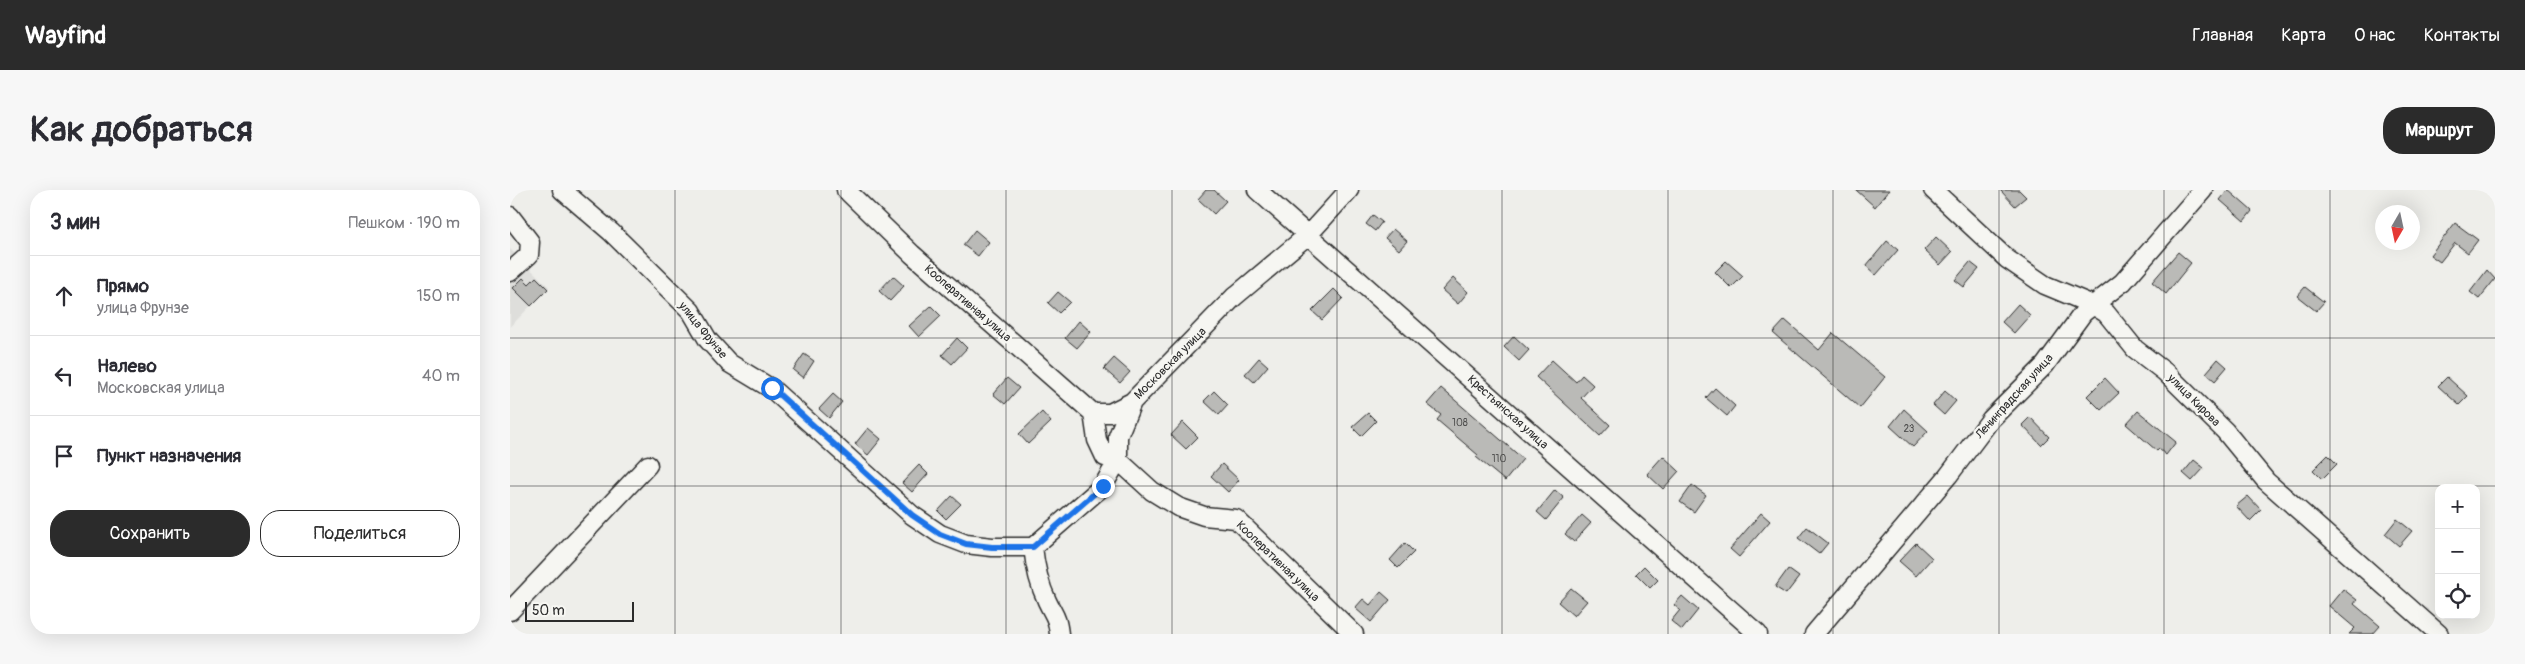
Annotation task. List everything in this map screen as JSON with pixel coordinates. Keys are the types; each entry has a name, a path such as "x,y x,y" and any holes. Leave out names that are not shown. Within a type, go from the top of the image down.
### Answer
{"street":[{"name":"улица Фрунзе","path":"562,190 611,232 690,311 708,340 729,363 772,388 912,515 940,534 966,544 992,547 1033,547"},
{"name":"Кооперативная улица","path":"846,190 912,254 1093,413"},
{"name":"Крестьянская улица","path":"1257,190 1758,634"},
{"name":"Московская улица","path":"1093,413 1110,413 1132,402 1234,296 1308,235 1349,190"},
{"name":"улица Кирова","path":"1933,190 2007,259 2045,286 2093,305 2106,313 2135,348 2165,372 2225,431 2266,481 2439,634"},
{"name":"Ленинградская улица","path":"1814,634 1948,476 1991,419 2045,365 2083,313 2124,282 2203,190"},
{"path":"510,216 530,242 529,255 510,272"},
{"path":"1059,634 1057,618 1047,601 1035,566 1033,547 1103,486 1118,460 1118,436 1132,402"},
{"path":"1093,413 1097,440 1105,457 1118,460"},
{"name":"Кооперативная улица","path":"1118,460 1152,491 1178,507 1204,516 1236,519 1354,634"},
{"path":"510,611 648,465"}],"shaded area":[{"path":"510,249 549,287 510,327"}],"building":[{"path":"1206,190 1214,190 1226,201 1214,214 1198,199"},
{"path":"1856,190 1889,190 1875,207"},
{"path":"2000,190 2019,190 2026,197 2015,206"},
{"path":"2228,190 2252,211 2244,221 2220,200"},
{"path":"1373,215 1382,222 1375,231 1366,224"},
{"path":"2455,223 2478,240 2468,253 2455,243 2440,262 2430,255"},
{"path":"1393,229 1407,241 1399,250 1385,238"},
{"path":"975,230 989,242 978,256 963,245"},
{"path":"1936,237 1952,252 1940,265 1924,250"},
{"path":"1887,241 1898,250 1876,275 1866,266"},
{"path":"2178,252 2191,263 2166,294 2152,282"},
{"path":"1726,261 1743,276 1731,288 1715,272"},
{"path":"1970,262 1979,269 1964,287 1955,280"},
{"path":"2487,270 2495,279 2479,299 2470,292"},
{"path":"893,276 904,286 890,301 879,291"},
{"path":"536,277 548,289 531,306 513,288 523,278 529,284"},
{"path":"1453,278 1468,292 1458,304 1442,290"},
{"path":"2305,287 2324,302 2316,311 2297,296"},
{"path":"1334,289 1343,298 1322,320 1312,311"},
{"path":"1058,292 1070,302 1059,313 1048,303"},
{"path":"2018,304 2030,315 2014,333 2002,322"},
{"path":"931,306 941,316 919,337 909,326"},
{"path":"1785,320 1819,350 1833,333 1885,377 1860,408 1773,333"},
{"path":"1079,321 1091,332 1077,348 1065,338"},
{"path":"1514,336 1529,350 1519,361 1504,347"},
{"path":"957,338 967,348 952,364 942,355"},
{"path":"804,354 814,361 803,378 793,370"},
{"path":"1114,358 1130,372 1120,383 1104,369"},
{"path":"1259,358 1268,366 1254,382 1245,374"},
{"path":"2218,359 2227,367 2215,381 2206,373"},
{"path":"1552,360 1576,382 1582,375 1593,385 1581,398 1610,425 1600,436 1536,377"},
{"path":"2447,377 2468,396 2459,405 2438,386"},
{"path":"1007,378 1019,388 1005,404 993,394"},
{"path":"2105,378 2119,393 2101,410 2087,396"},
{"path":"1441,388 1523,459 1505,481 1437,420 1441,415 1427,404"},
{"path":"1715,388 1735,406 1727,416 1706,398"},
{"path":"1214,391 1228,405 1219,415 1204,401"},
{"path":"1945,391 1956,401 1944,415 1933,405"},
{"path":"833,394 842,402 829,418 819,409"},
{"path":"1904,409 1928,431 1913,447 1890,426"},
{"path":"2138,411 2176,442 2166,455 2159,449 2157,451 2126,424"},
{"path":"1042,412 1051,422 1028,444 1019,434"},
{"path":"1368,413 1376,421 1361,436 1352,427"},
{"path":"2030,417 2049,437 2041,445 2022,425"},
{"path":"1183,422 1198,437 1186,449 1171,435"},
{"path":"868,428 881,439 868,455 855,444"},
{"path":"2328,455 2337,464 2322,479 2313,470"},
{"path":"1663,456 1679,471 1663,489 1647,474"},
{"path":"2194,460 2204,468 2192,481 2183,473"},
{"path":"1222,464 1239,480 1228,492 1211,476"},
{"path":"919,465 928,474 912,492 902,483"},
{"path":"1692,485 1706,495 1694,512 1680,502"},
{"path":"1555,490 1564,498 1546,520 1537,512"},
{"path":"952,496 961,504 946,519 938,511"},
{"path":"2248,496 2261,510 2250,521 2236,506"},
{"path":"1761,513 1770,521 1739,557 1730,549"},
{"path":"1582,515 1591,523 1574,542 1565,534"},
{"path":"2397,519 2412,531 2399,546 2385,534"},
{"path":"1807,527 1828,543 1819,554 1798,538"},
{"path":"1405,543 1414,552 1398,568 1390,560"},
{"path":"1916,543 1932,558 1916,576 1899,561"},
{"path":"1644,566 1658,580 1650,588 1636,574"},
{"path":"1788,569 1799,577 1786,594 1775,587"},
{"path":"1571,588 1587,601 1574,616 1558,602"},
{"path":"2343,589 2357,600 2354,604 2380,626 2373,634 2349,634 2355,628 2329,606"},
{"path":"1381,592 1390,600 1371,622 1355,608 1363,599 1370,605"},
{"path":"1682,596 1698,610 1682,630 1671,621 1680,610 1674,605"}],"route":[{"path":"772,388 912,515 940,534 966,544 992,547 1033,547 1103,486"}]}
